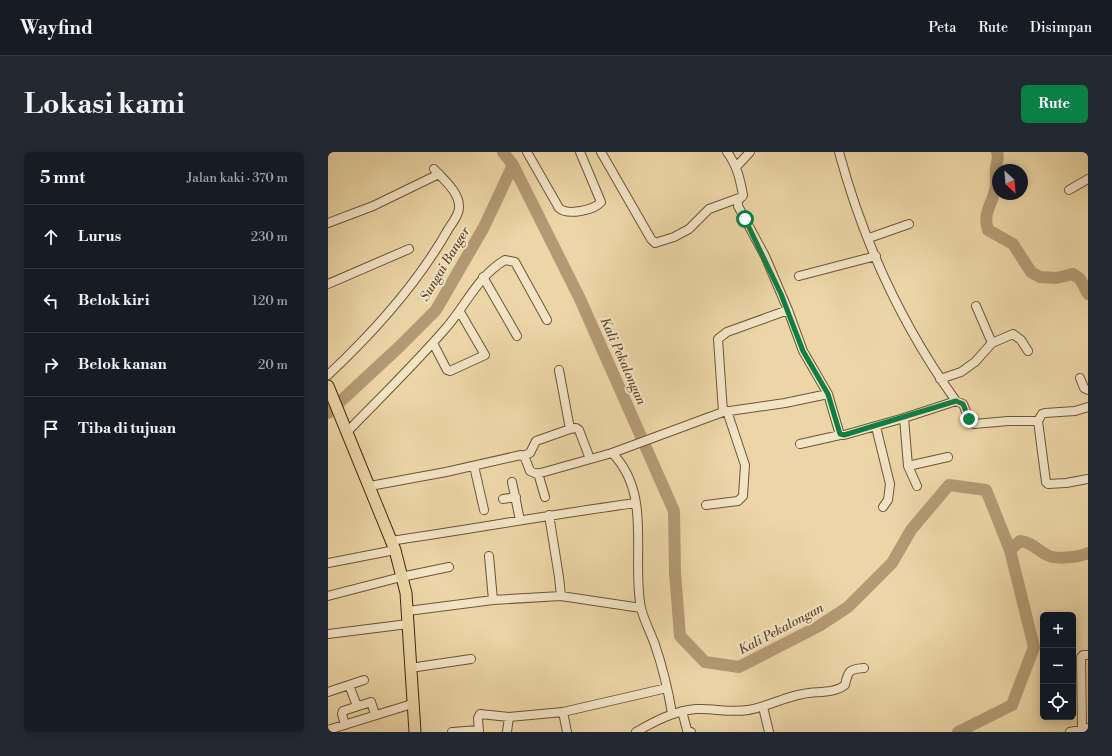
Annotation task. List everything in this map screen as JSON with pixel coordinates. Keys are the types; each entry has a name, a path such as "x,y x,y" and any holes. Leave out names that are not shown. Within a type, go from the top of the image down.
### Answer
{"main road":[{"path":"329,387 393,545 406,593 415,732"}],"street":[{"path":"527,152 559,208 562,211 568,212 581,211 597,206 601,202 580,152"},
{"path":"601,152 651,239 655,243 674,237 689,229 709,208 742,197"},
{"path":"727,152 736,167 743,195 738,201 738,206 765,256 788,310 803,351 828,394 840,434"},
{"path":"736,167 750,152"},
{"path":"840,152 849,188 900,311 940,379 956,401 963,404 970,422 974,424 1008,421 1038,421"},
{"path":"328,223 374,206 437,171 458,199 459,209 454,220 436,252 411,287 348,357 328,375"},
{"path":"1069,190 1088,179"},
{"path":"869,238 909,224"},
{"path":"328,284 409,249"},
{"path":"799,276 876,256"},
{"path":"347,432 433,343 460,312 483,277 492,268 505,260 515,262 547,320"},
{"path":"483,277 517,336"},
{"path":"976,306 992,343"},
{"path":"706,505 737,501 743,496 745,465 725,411 718,339 727,332 788,310"},
{"path":"433,343 447,370 450,371 485,355 460,312"},
{"path":"940,379 961,372 970,366 992,343 1009,336 1016,335 1028,351"},
{"path":"559,370 570,430"},
{"path":"1080,378 1084,388 1088,390"},
{"path":"523,456 530,471 533,474 538,473 612,453 725,411 785,403 828,394"},
{"path":"800,444 876,427 956,401"},
{"path":"1088,407 1075,411 1045,413 1042,414 1038,421 1046,482 1048,484 1066,483 1088,479"},
{"path":"904,418 908,466 917,486"},
{"path":"876,427 890,484 888,500 883,507"},
{"path":"370,486 523,456 530,452 536,441 576,428 579,430 590,459"},
{"path":"612,453 623,466 632,484 636,503 641,608 655,644 667,688 672,714"},
{"path":"908,466 948,457"},
{"path":"474,466 484,510"},
{"path":"538,473 545,497"},
{"path":"512,482 520,520"},
{"path":"503,499 516,497"},
{"path":"328,563 393,545 520,520 636,503"},
{"path":"549,515 560,577 561,596"},
{"path":"489,556 493,600"},
{"path":"328,596 401,577 450,567"},
{"path":"408,611 493,600 561,596 641,608"},
{"path":"328,634 408,624"},
{"path":"1070,732 1085,728 1080,657 1083,654 1088,655"},
{"path":"410,668 471,658"},
{"path":"636,732 672,714 682,711 697,709 724,712 762,707 792,696 839,688 845,685 847,674 856,668 864,668"},
{"path":"328,692 364,680"},
{"path":"349,685 357,706"},
{"path":"452,732 479,731 478,718 480,714 509,717 563,712 667,688"},
{"path":"340,728 343,711 370,702 375,714"},
{"path":"328,730 340,728 375,714 412,704"},
{"path":"762,707 769,732"},
{"path":"682,711 688,730 691,732"},
{"path":"563,712 567,732"},
{"path":"507,732 509,717"}],"waterway":[{"name":"Kali Pekalongan","path":"503,152 513,165 580,299 674,511 675,573 680,636 705,662 739,667 819,626 848,607 892,563 911,530 949,485 986,490 1010,550 1034,647 1012,705 958,732"},
{"path":"997,152 996,186 986,218 988,230 1013,244 1031,272 1040,277 1056,278 1073,274 1080,279 1088,294"},
{"name":"Sungai Banger","path":"328,413 399,347 436,310 484,227 513,165"},
{"path":"1010,550 1020,541 1031,545 1051,557 1079,556 1088,553"}],"route":[{"path":"745,219 765,256 788,310 803,351 819,376 828,394 840,434 844,435 876,427 956,401 963,404 969,419"}]}
